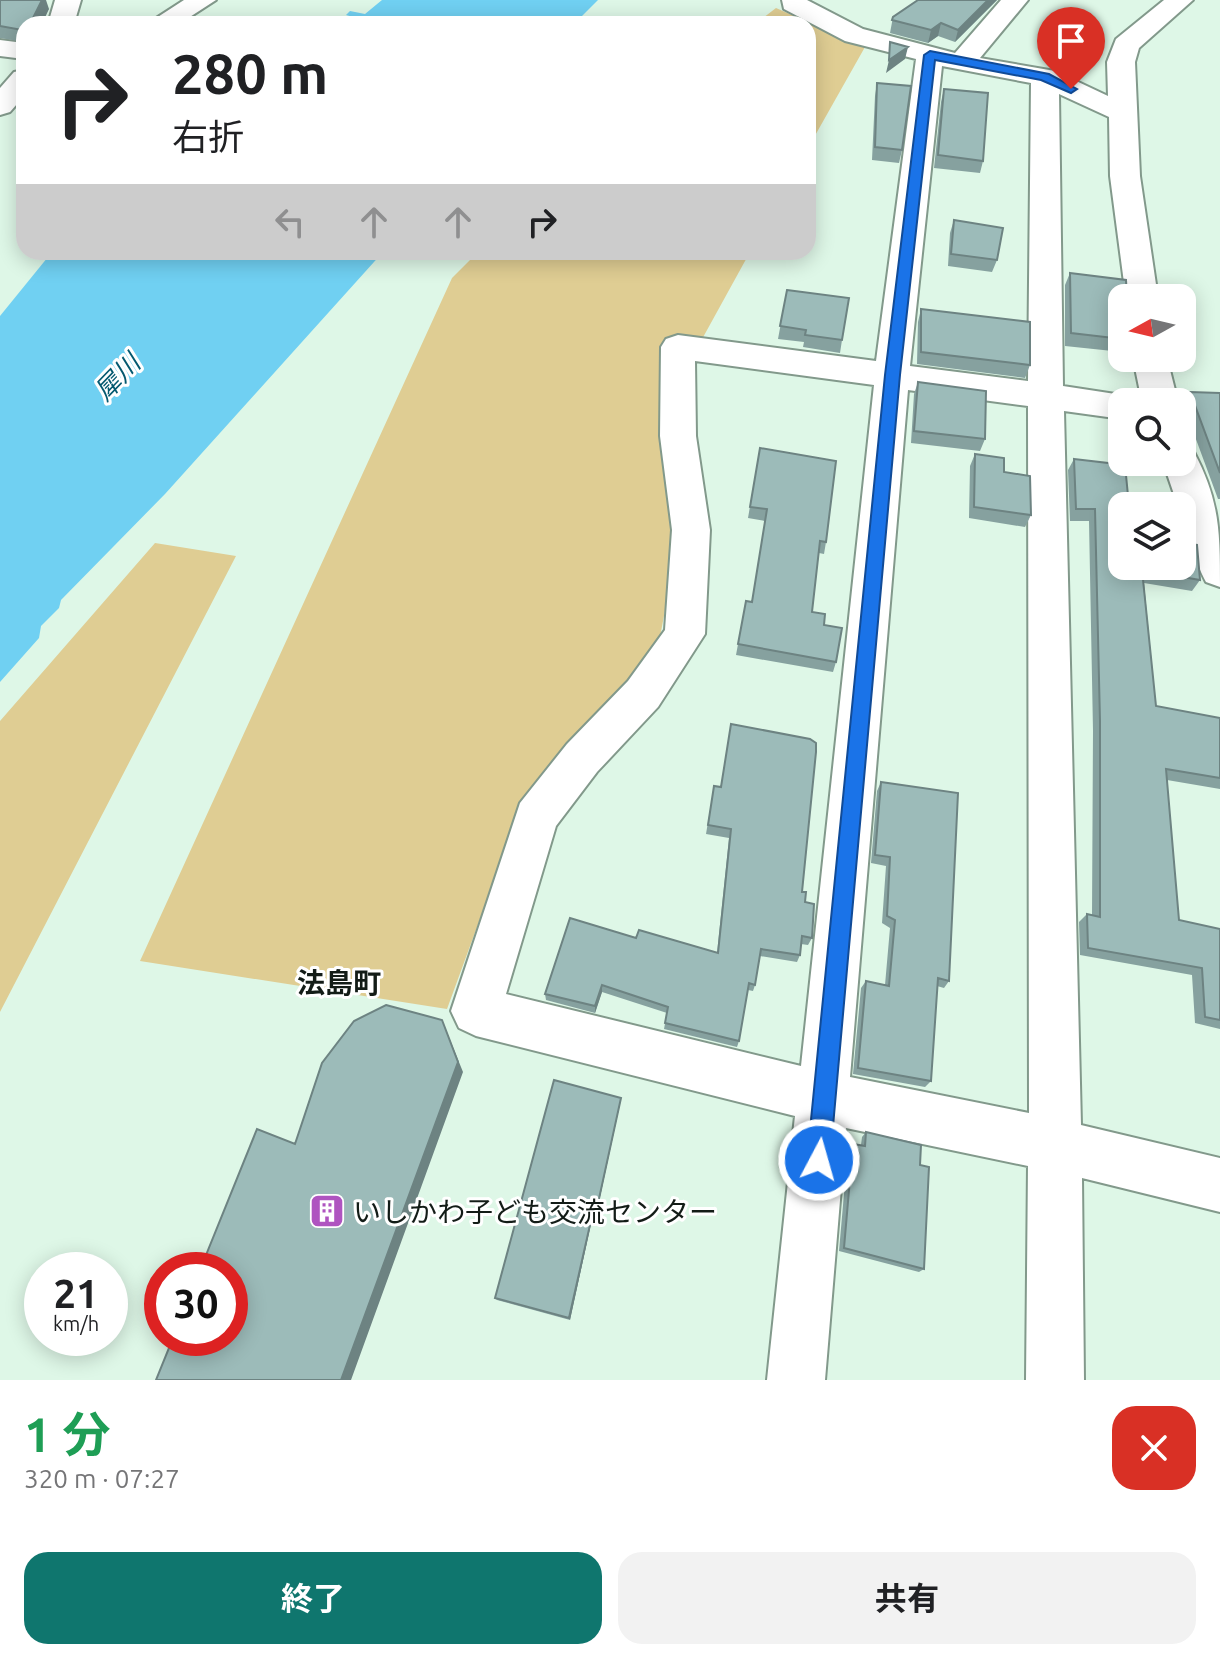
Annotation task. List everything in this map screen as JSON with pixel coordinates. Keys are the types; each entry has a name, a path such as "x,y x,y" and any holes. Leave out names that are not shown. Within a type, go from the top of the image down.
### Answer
{"street":[{"path":"174,16 203,0"},
{"path":"961,63 1015,0"},
{"path":"1140,284 1125,176 1121,62 1126,45 1180,0"},
{"path":"793,3 854,35 961,63 1045,77 1125,114"},
{"path":"796,1380 892,375 930,55"},
{"path":"1045,77 1043,395 1057,1146 1055,1380"},
{"path":"1108,404 892,375 775,363 678,347 678,436 691,530 691,575 685,634 643,694 582,758 536,817 476,1011 825,1098 1057,1146 1220,1185"},
{"path":"1186,476 1220,571"}],"shaded area":[{"path":"776,8 794,16 766,16"},
{"path":"816,26 865,47 816,134"},
{"path":"470,260 746,260 701,341 668,336 662,415 673,567 658,648 538,790 492,886 447,1009 140,961 452,278"},
{"path":"155,543 236,556 0,1012 0,721"}],"water":[{"path":"382,0 598,0 582,16 346,15 350,11 365,14"},
{"name":"犀川","path":"46,260 376,260 165,494 61,600 59,608 41,626 39,638 0,682 0,316"}],"building":[{"path":"0,0 42,0 34,16 16,16 16,29 0,26"},
{"path":"918,0 988,0 958,30 941,23 931,30 892,20"},
{"path":"890,42 908,47 889,60"},
{"path":"877,83 911,86 902,150 875,147"},
{"path":"944,89 988,93 983,161 938,155"},
{"path":"954,220 1003,228 997,260 951,254"},
{"path":"1070,273 1126,280 1126,284 1108,284 1108,337 1071,333"},
{"path":"787,290 849,298 842,340 805,335 806,330 780,326"},
{"path":"921,309 1030,322 1030,365 921,352"},
{"path":"918,382 986,391 985,439 914,431"},
{"path":"1196,392 1220,393 1220,473 1196,408"},
{"path":"760,448 836,461 826,542 820,541 812,612 825,614 824,625 842,628 836,662 738,644 746,601 752,602 767,509 750,507"},
{"path":"975,454 1004,458 1004,472 1030,476 1031,515 974,507"},
{"path":"1074,459 1108,463 1108,476 1126,476 1128,492 1108,492 1108,580 1143,580 1156,706 1220,718 1220,778 1166,769 1179,920 1220,929 1220,1020 1205,1017 1202,968 1088,948 1087,914 1100,917 1100,721 1095,509 1076,509"},
{"path":"1196,545 1197,545 1200,580 1196,579"},
{"path":"731,724 810,739 816,743 802,892 806,892 805,902 814,904 812,938 802,936 800,955 761,949 755,985 749,983 739,1041 665,1023 668,1007 602,985 595,1006 545,994 570,918 636,938 639,930 718,953 731,829 708,825 714,786 721,787"},
{"path":"881,782 958,793 949,981 938,978 931,1081 858,1068 866,981 889,986 895,920 887,916 890,857 875,855"},
{"name":"いしかわ子ども交流センター","path":"386,1005 442,1020 458,1062 341,1380 156,1380 166,1356 248,1356 248,1252 207,1252 257,1129 295,1144 322,1063 354,1021"},
{"path":"554,1080 621,1098 569,1318 495,1298"},
{"path":"866,1132 921,1145 920,1165 929,1167 924,1269 844,1248 853,1144 865,1146"}],"place":[{"name":"いしかわ子ども交流センター","path":"327,1211"}],"district":[{"name":"法島町","path":"339,982"}],"route":[{"path":"819,1160 892,375 930,55 1045,77 1071,89"}]}
